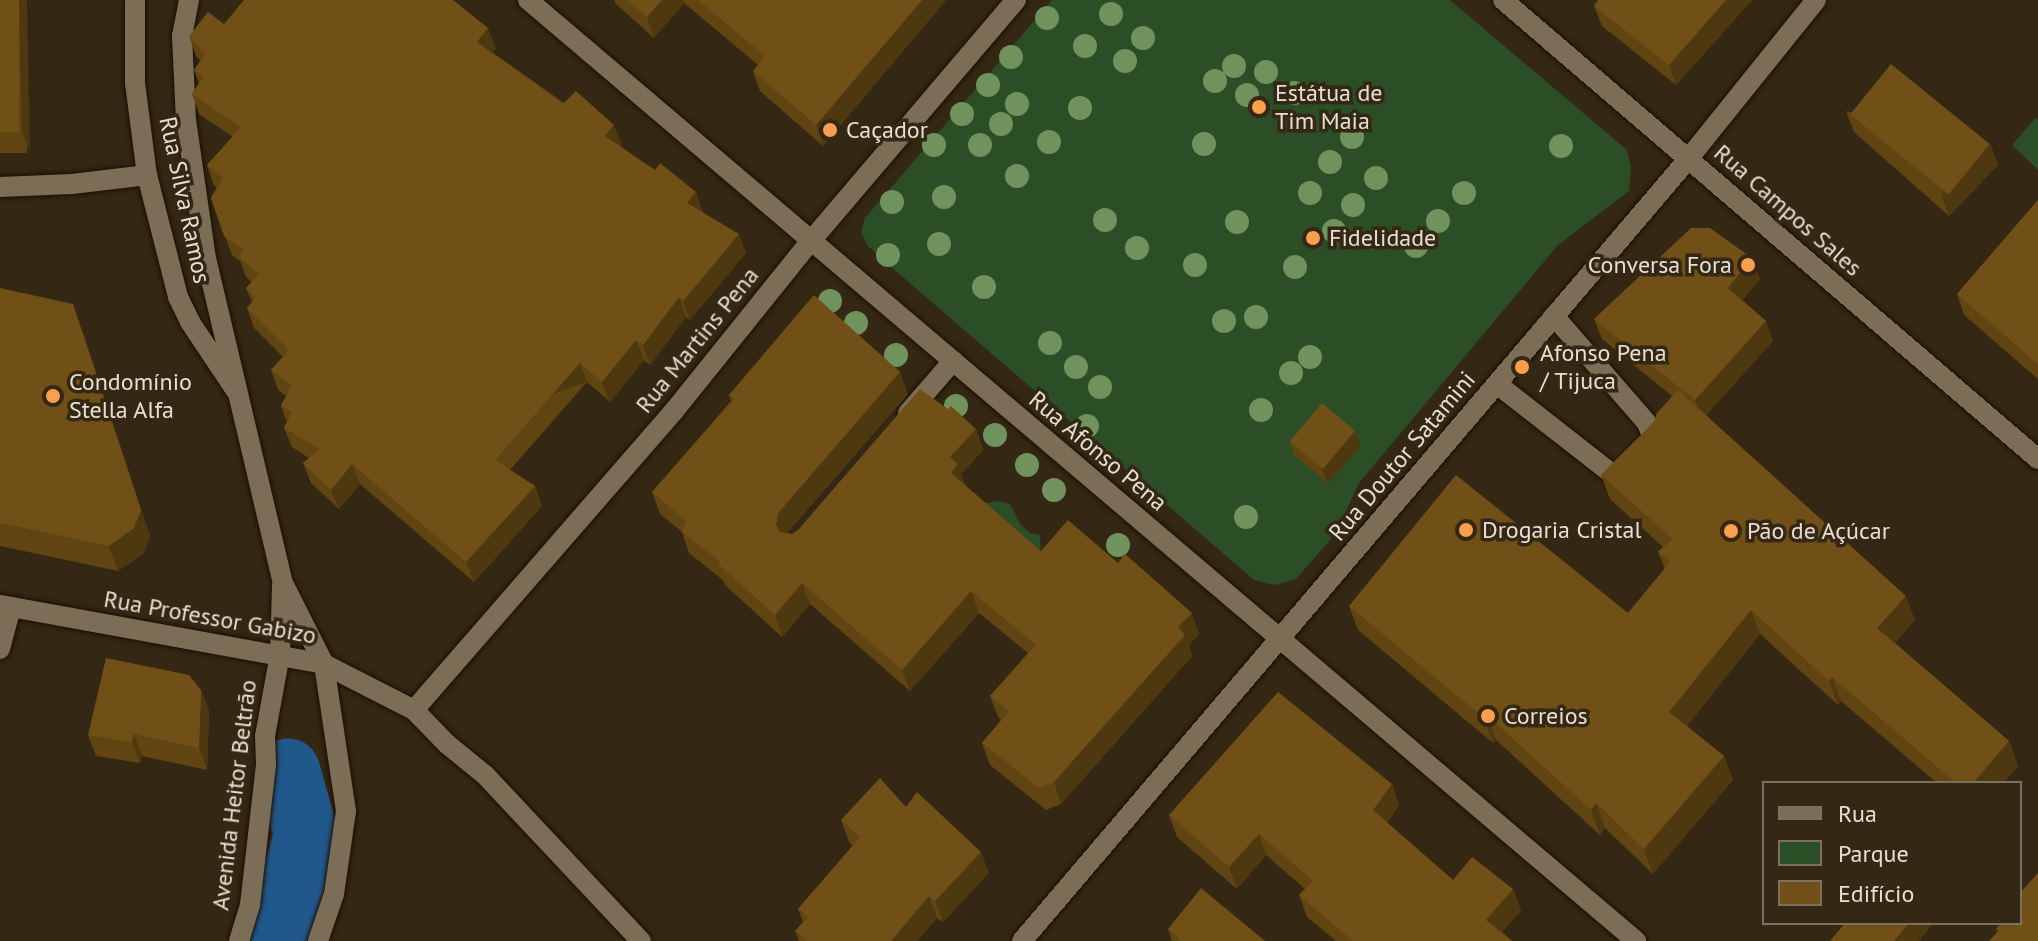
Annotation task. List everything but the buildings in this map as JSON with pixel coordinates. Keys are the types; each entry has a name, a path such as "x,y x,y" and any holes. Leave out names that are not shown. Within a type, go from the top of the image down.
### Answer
{"street":[{"name":"Rua Silva Ramos","path":"135,0 135,83 147,175 178,297 190,322 239,394"},
{"name":"Rua Silva Ramos","path":"189,0 182,36 186,120 206,258 283,583 324,664"},
{"name":"Rua Afonso Pena","path":"528,0 1636,941"},
{"name":"Rua Martins Pena","path":"414,710 674,411 810,242 1016,0"},
{"name":"Rua Campos Sales","path":"1503,0 2038,459"},
{"name":"Rua Doutor Satamini","path":"1022,941 1689,158 1816,0"},
{"path":"0,187 72,184 147,175"},
{"path":"1497,384 1612,474 1618,476 1653,438 1647,423 1554,316"},
{"path":"895,428 953,361"},
{"name":"Rua Silva Ramos","path":"280,654 283,583"},
{"path":"0,649 6,606"},
{"name":"Rua Professor Gabizo","path":"6,606 324,664 414,710 447,744 485,775 641,941"},
{"name":"Avenida Heitor Beltrão","path":"239,941 250,905 266,764 265,736 280,654"},
{"path":"318,941 334,894 346,811 324,664"}],"green space":[{"path":"1052,0 1450,0 1627,150 1631,169 1629,191 1558,245 1359,483 1336,533 1296,579 1275,585 1254,580 897,272 868,246 861,232 865,218"},
{"path":"2035,118 2038,120 2038,170 2012,145"},
{"path":"997,501 1010,504 1020,524 1030,533 1040,535 1041,557 972,506"}],"waterway":[{"path":"277,941 306,834 288,770"}],"place":[{"name":"Estátua de Tim Maia","path":"1259,107"},
{"name":"Caçador","path":"830,130"},
{"name":"Fidelidade","path":"1313,238"},
{"name":"Conversa Fora","path":"1748,265"},
{"name":"Afonso Pena / Tijuca","path":"1522,367"},
{"name":"Condomínio Stella Alfa","path":"53,396"},
{"name":"Drogaria Cristal","path":"1466,530"},
{"name":"Pão de Açúcar","path":"1731,531"},
{"name":"Correios","path":"1488,716"}]}
